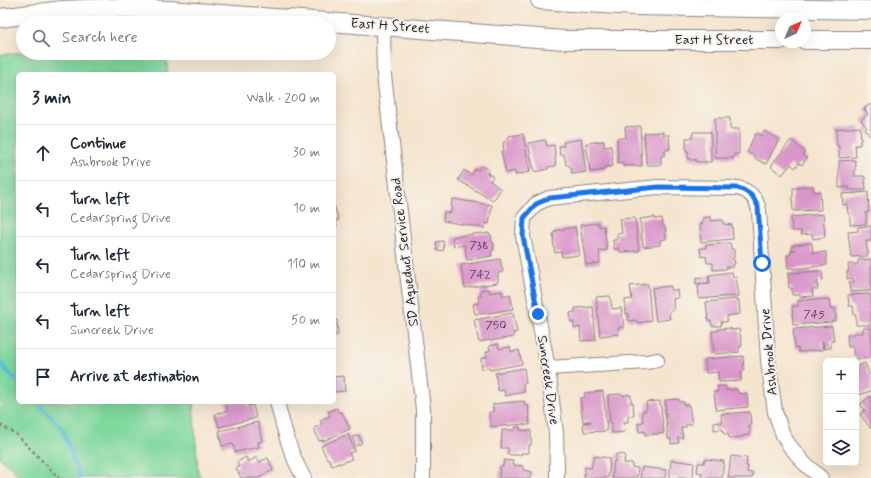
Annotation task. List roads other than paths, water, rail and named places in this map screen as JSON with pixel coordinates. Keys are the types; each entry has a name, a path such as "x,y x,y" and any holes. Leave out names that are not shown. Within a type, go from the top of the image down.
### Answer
{"main road":[{"path":"540,0 634,6 871,10"},
{"name":"East H Street","path":"0,18 62,10 112,8 169,10 249,16"},
{"name":"East H Street","path":"336,22 564,40 775,40"},
{"path":"811,40 871,40"}],"street":[{"name":"SD Aqueduct Service Road","path":"383,26 384,76 423,409 423,478"},
{"name":"Suncreek Drive","path":"557,478 556,434 548,368 523,236 524,218 536,204 550,198 658,187 738,188 753,196 756,200 759,211"},
{"name":"Ashbrook Drive","path":"759,211 768,360 775,412 783,435 789,445 804,463 821,478"},
{"path":"548,368 647,362 657,360"},
{"path":"278,404 286,438 304,478"}],"waterway":[{"path":"0,360 5,369 16,380"},
{"path":"39,404 63,430 80,478"}]}
